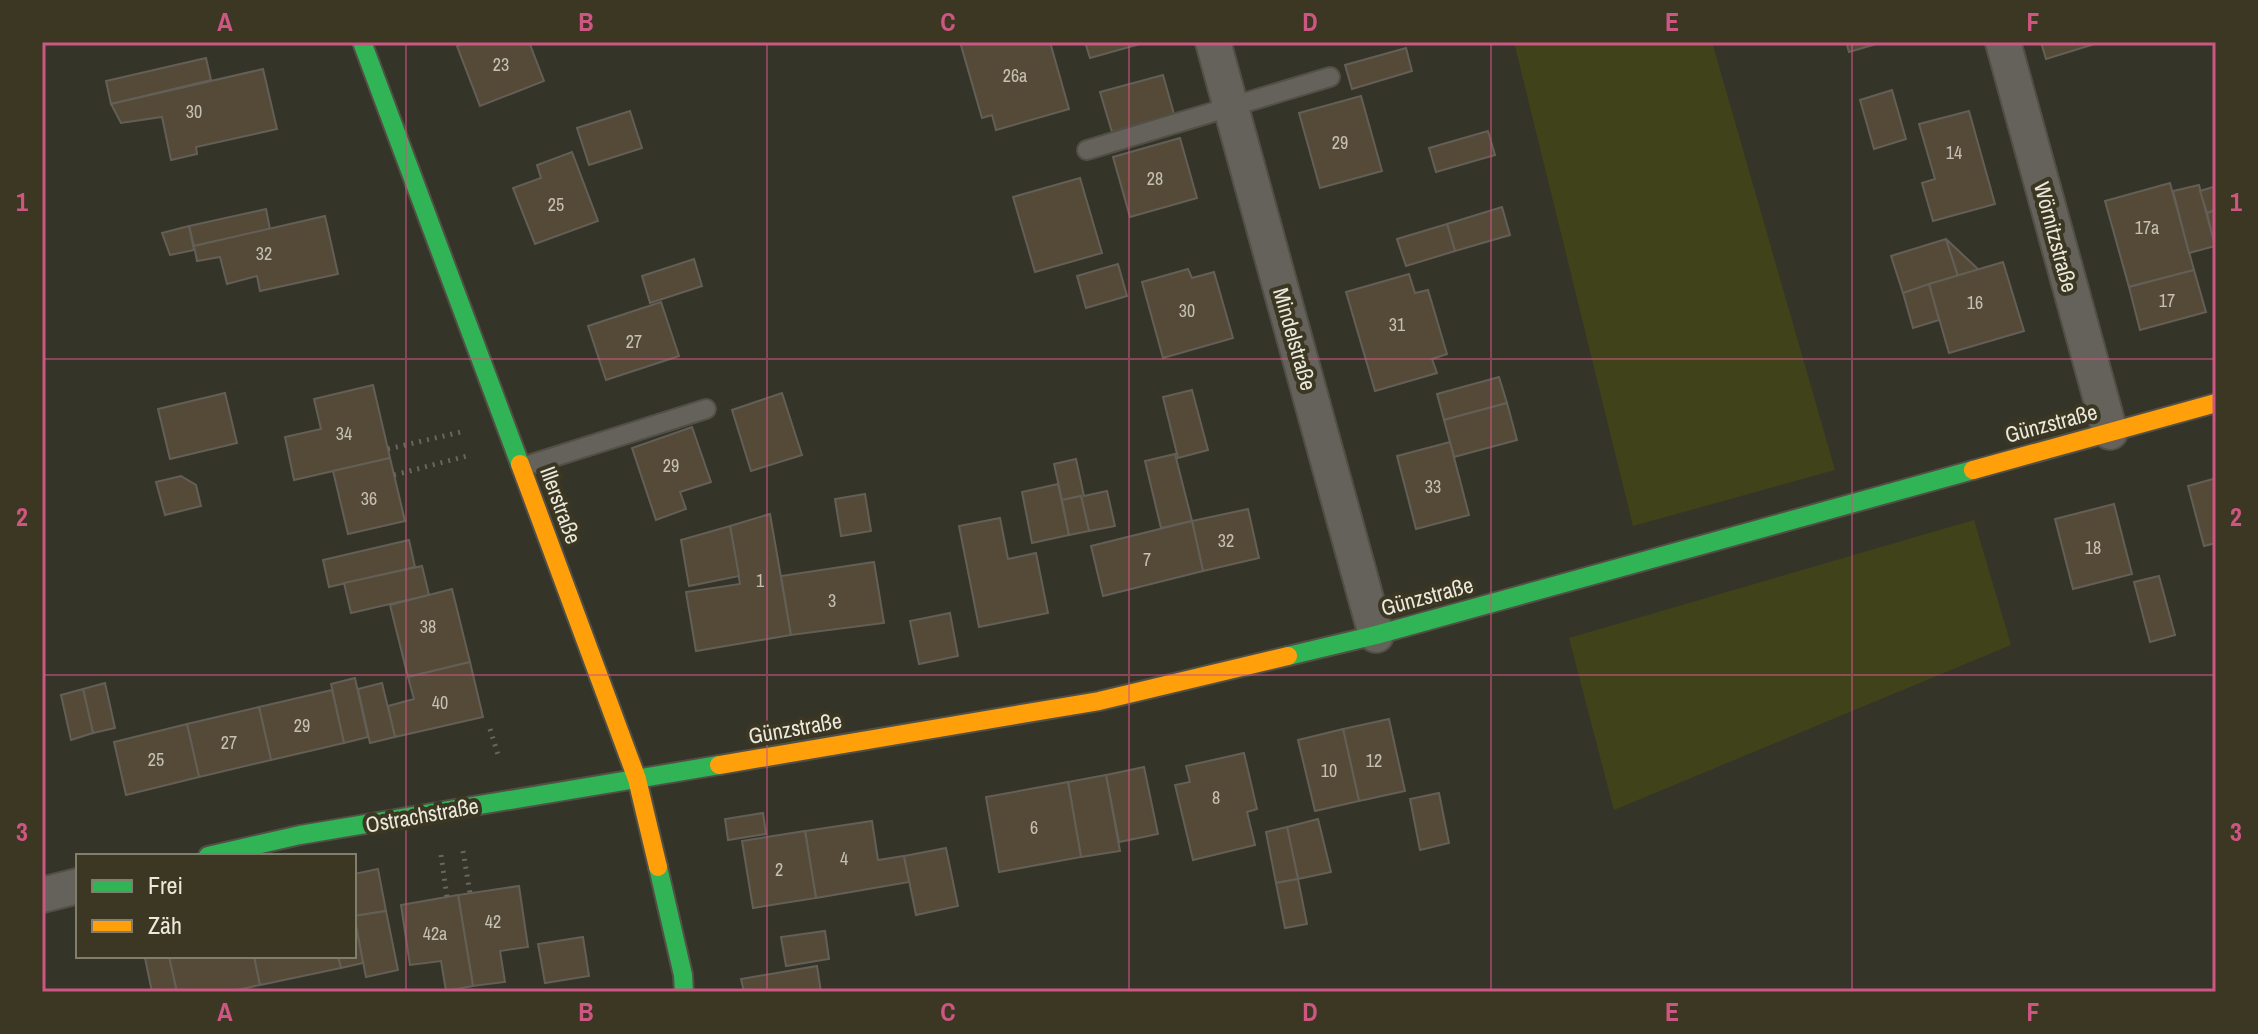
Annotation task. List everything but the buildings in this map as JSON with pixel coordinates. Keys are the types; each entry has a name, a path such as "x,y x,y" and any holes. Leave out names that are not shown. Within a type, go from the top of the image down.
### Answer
{"street":[{"name":"Illerstraße","path":"362,42 637,779 683,975 684,992"},
{"name":"Mindelstraße","path":"1213,42 1376,635"},
{"name":"Wörnitzstraße","path":"2003,42 2110,432"},
{"name":"Günzstraße","path":"637,779 1099,701 1376,635 2216,403"},
{"name":"Ostrachstraße","path":"217,854 300,835 637,779"},
{"path":"42,895 76,886"}],"lane":[{"path":"1087,150 1330,77"},
{"path":"522,467 706,409"}],"path":[{"path":"388,449 504,421"},
{"path":"394,475 512,444"}],"green space":[{"path":"1514,42 1712,42 1835,470 1633,526"},
{"path":"1974,520 2011,645 1614,810 1569,638"}],"traffic: fast":[{"path":"362,42 520,464"},
{"path":"1288,656 1376,635 1973,470"},
{"path":"217,854 300,835 719,765"},
{"path":"658,867 683,975 684,992"}],"traffic: slow":[{"path":"1973,470 2216,403"},
{"path":"520,464 637,779 658,867"},
{"path":"719,765 1099,701 1288,656"}]}
